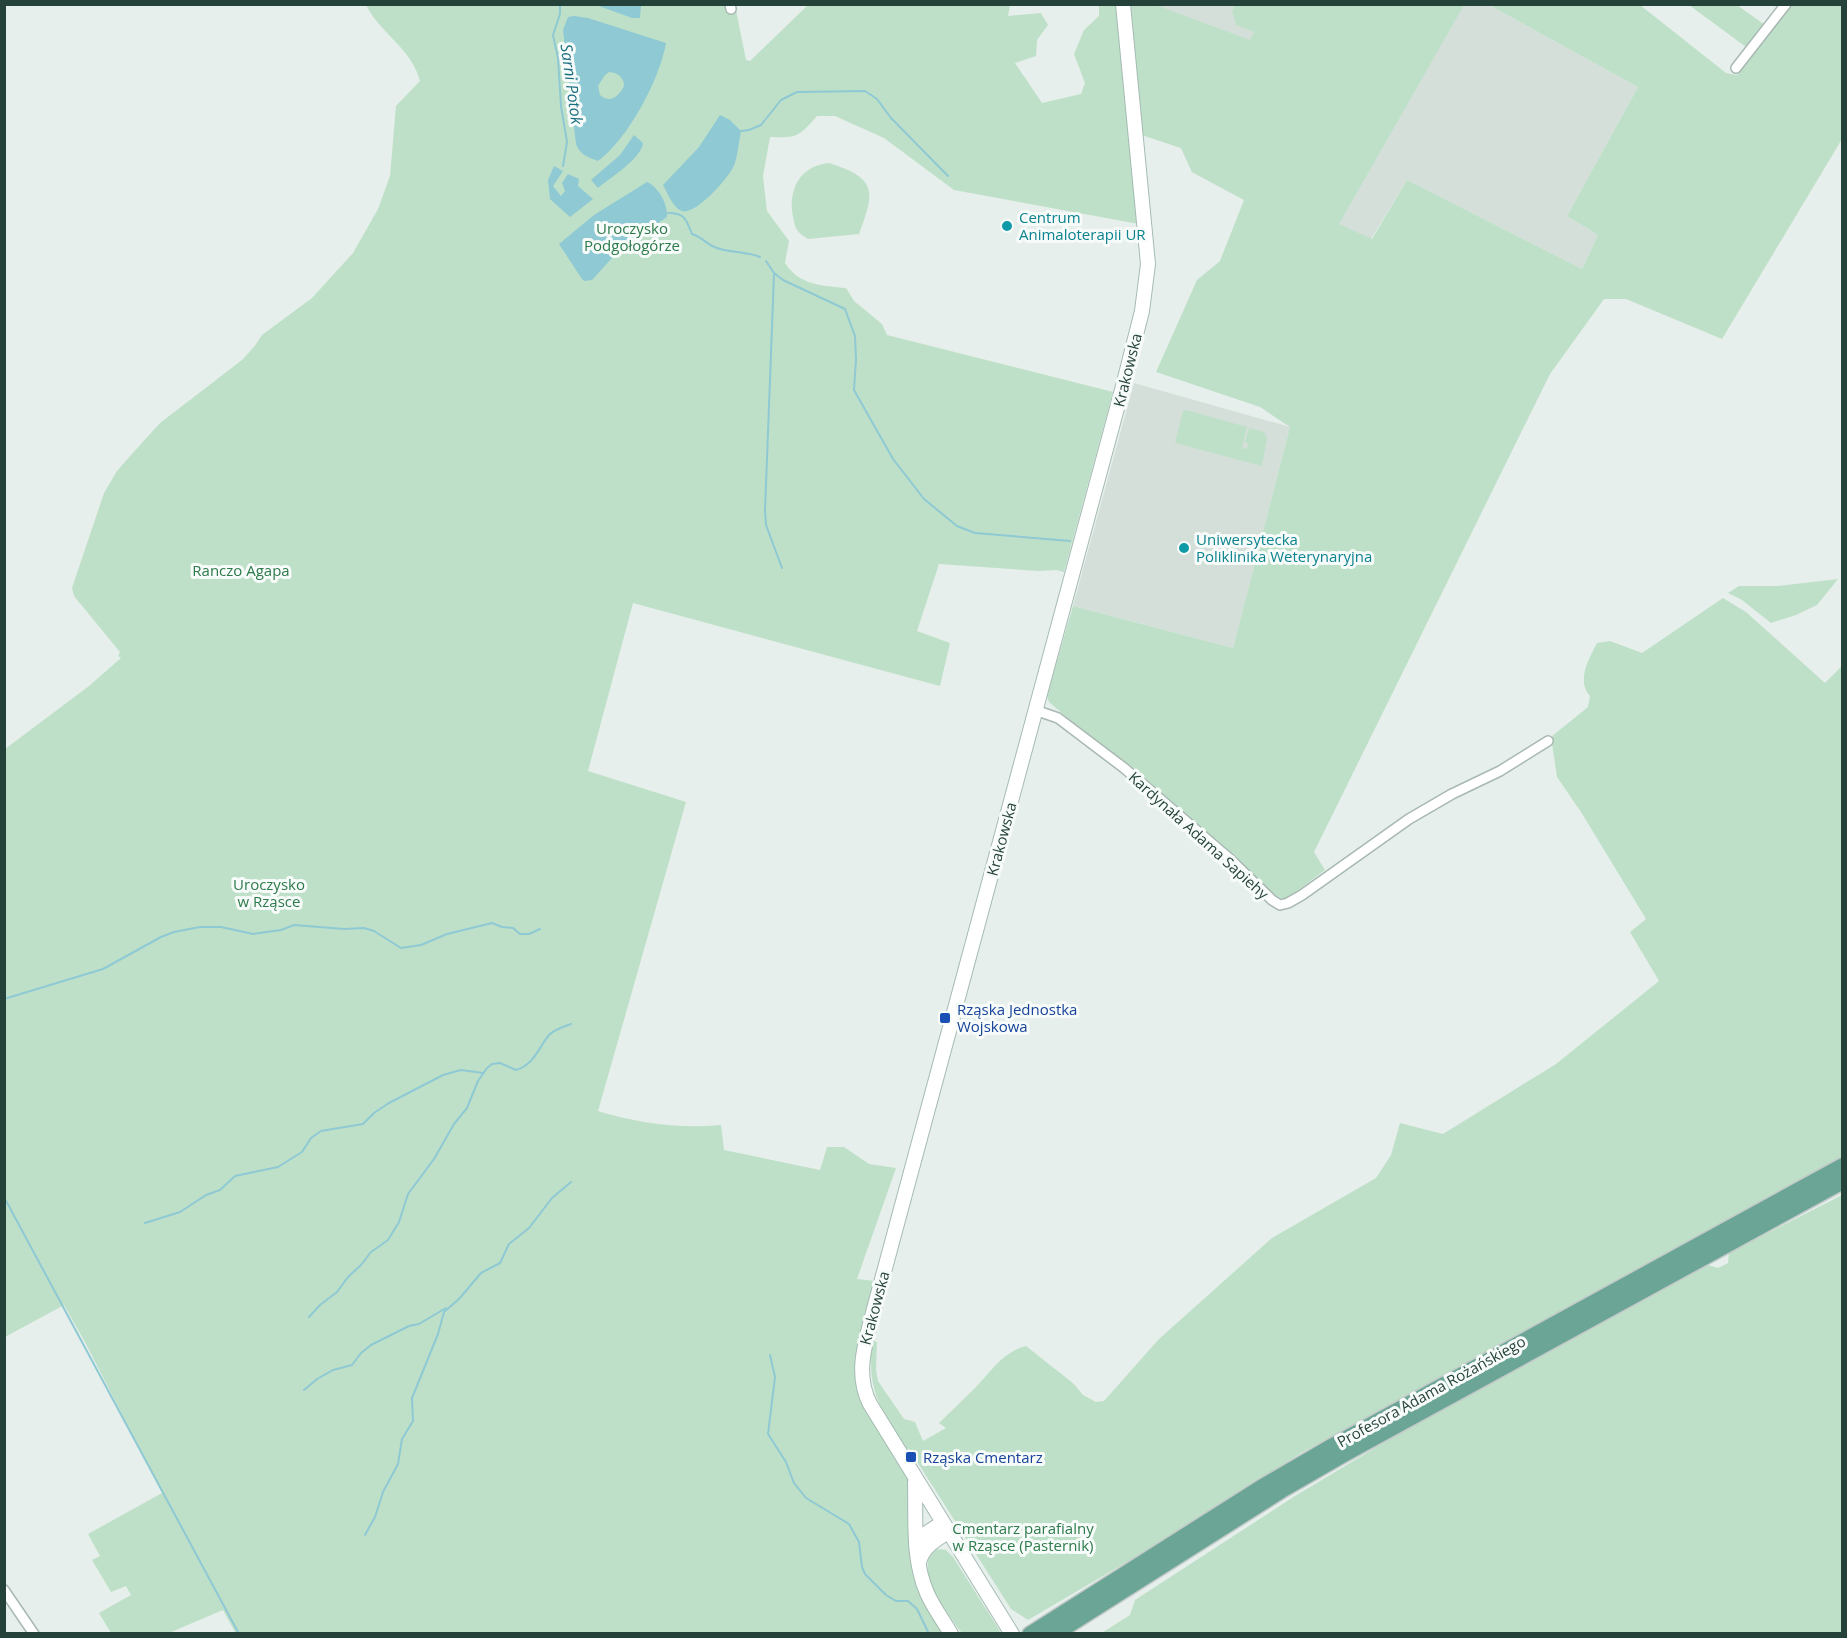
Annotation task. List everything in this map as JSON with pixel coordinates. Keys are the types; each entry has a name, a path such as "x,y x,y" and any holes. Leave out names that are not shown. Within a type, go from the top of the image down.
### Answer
{"main road":[{"name":"Profesora Adama Rożańskiego","path":"1030,1634 1295,1467 1842,1166"},
{"name":"Profesora Adama Rożańskiego","path":"1055,1634 1284,1489 1342,1455 1842,1182"}],"street":[{"name":"Krakowska","path":"1012,1634 915,1479 864,1392 861,1372 863,1352 1124,386 1142,311 1148,264 1123,4"},
{"path":"1736,68 1786,4"},
{"name":"Kardynała Adama Sapiehy","path":"1035,710 1058,718 1124,768 1236,865 1272,900 1282,905 1302,895 1409,819 1452,794 1500,771 1548,741"},
{"path":"915,1479 916,1543 921,1576 927,1595 951,1634"},
{"path":"916,1543 922,1536 945,1527"},
{"path":"918,1562 921,1552 945,1527"},
{"path":"4,1590 34,1634"}],"shaded area":[{"path":"1128,5 1489,5 1638,87 1567,216 1598,235 1582,269 1407,180 1371,239 1327,244 1192,172 1181,148 1142,135"},
{"path":"1134,383 1290,427 1233,648 1073,606"}],"green space":[{"name":"Uroczysko w Rząsce","path":"725,4 726,9 735,5 746,60 750,61 808,5 1010,5 1008,16 1041,13 1048,25 1037,40 1036,56 1015,63 1042,103 1081,94 1085,83 1074,54 1084,30 1099,16 1099,5 1116,5 1139,224 954,190 884,138 835,116 817,116 797,135 770,137 763,176 767,211 789,241 785,263 804,280 846,288 854,301 882,324 887,335 1113,392 1064,572 939,564 917,631 950,643 940,686 633,603 588,771 686,802 598,1111 659,1124 721,1125 724,1150 820,1170 827,1147 844,1147 869,1164 896,1168 857,1279 875,1281 856,1382 864,1407 909,1479 914,1574 925,1602 944,1633 236,1634 223,1610 169,1633 111,1633 99,1613 131,1595 126,1586 111,1592 92,1560 100,1556 88,1534 162,1493 64,1305 5,1337 5,749 89,686 121,658 118,656 120,652 74,596 72,588 104,493 117,471 160,423 242,360 262,335 312,298 353,253 378,209 390,176 396,106 420,81 403,50 379,24 366,5"},
{"path":"1128,5 1156,5 1250,40 1254,32 1236,25 1232,11 1235,5 1464,5 1339,224 1372,239 1407,180 1582,269 1598,235 1567,216 1638,87 1489,5 1640,5 1726,73 1737,75 1790,5 1842,5 1842,139 1722,339 1626,299 1604,299 1550,374 1314,852 1325,870 1285,900 1272,894 1049,702 1047,696 1073,606 1233,648 1290,427 1260,407 1156,372 1197,280 1220,261 1244,200 1192,172 1181,148 1142,135"},
{"path":"1689,5 1737,5 1765,25 1746,47"},
{"path":"829,163 856,174 864,180 869,196 865,219 859,234 808,239 795,226 792,211 793,193 805,173 812,168"},
{"path":"1183,411 1247,427 1242,448 1247,449 1248,443 1245,442 1249,428 1264,432 1267,438 1262,466 1175,443"},
{"path":"1838,579 1817,605 1771,623 1742,600 1728,593 1739,586 1778,586"},
{"name":"Cmentarz parafialny w Rząsce (Pasternik)","path":"1723,598 1746,612 1825,683 1842,666 1842,1157 1687,1245 1301,1453 1195,1522 1028,1620 1011,1609 909,1449 904,1448 882,1409 877,1398 872,1373 872,1341 877,1342 878,1381 904,1419 915,1422 923,1441 946,1428 939,1423 997,1363 1010,1353 1026,1346 1074,1384 1083,1395 1096,1402 1104,1401 1159,1339 1272,1238 1376,1178 1391,1155 1400,1123 1443,1134 1556,1064 1659,981 1630,932 1646,919 1557,777 1551,737 1588,707 1590,696 1586,690 1584,676 1597,643 1610,641 1642,653"},
{"path":"1842,1195 1842,1633 1100,1634 1130,1615 1135,1600 1295,1496 1415,1424 1704,1264 1718,1268 1728,1263 1729,1253"},
{"path":"938,1549 946,1550 953,1557 1000,1631 999,1633 962,1633 956,1625 941,1603 929,1578 930,1556"}],"water":[{"path":"596,5 641,5 640,18 632,18"},
{"path":"568,17 588,18 666,43 657,74 641,107 620,138 598,161 582,153 576,144 563,30","holes":["609,72 618,74 624,83 620,93 611,99 600,95 598,86"]},
{"path":"720,115 730,120 741,131 735,163 720,185 704,201 688,211 682,211 673,204 663,185 699,147"},
{"path":"634,135 643,143 637,155 598,188 591,180 620,155"},
{"path":"554,166 563,171 553,186 561,196 565,191 562,183 568,174 579,179 578,186 593,199 570,217 550,199 548,180"},
{"path":"647,182 662,197 667,217 630,242 592,280 585,281 559,244 594,215"}],"waterway":[{"name":"Sarni Potok","path":"560,4 560,14 553,35 558,58 561,106 567,142 563,166"},
{"path":"741,131 761,125 781,100 797,92 865,91 877,99 891,118 948,176"},
{"path":"668,213 682,216 687,221 692,234 714,247 760,257"},
{"path":"766,261 774,273 783,280 845,309 855,336 854,390 893,459 924,499 957,526 975,533 1070,541"},
{"path":"774,274 765,511 766,525 782,568"},
{"path":"4,999 103,969 161,937 200,927 221,927 253,934 281,930 294,925 344,929 364,928 374,931 401,948 421,945 447,934 492,923 513,928 520,934 529,934 540,929"},
{"path":"309,1317 337,1292 371,1252 388,1240 399,1222 408,1194 467,1108 478,1081 487,1068 492,1064 500,1063 516,1070 522,1068 532,1060 549,1035 571,1024"},
{"path":"145,1223 180,1212 206,1195 220,1190 235,1176 278,1167 302,1152 311,1138 321,1131 363,1124 389,1103 443,1075 461,1070 483,1073"},
{"path":"365,1535 375,1517 383,1492 398,1464 402,1439 413,1421 412,1398 438,1334 444,1312 459,1299 481,1273 500,1263 509,1244 529,1228 552,1198 571,1182"},
{"path":"4,1197 239,1634"},
{"path":"304,1390 333,1370 352,1365 371,1345 409,1326 419,1324 446,1308"},
{"path":"770,1355 775,1377 768,1434 786,1462 794,1483 806,1498 849,1524 859,1542 865,1574 886,1595 896,1601 908,1601 917,1609 929,1634"}],"place":[{"name":"Centrum Animaloterapii UR","path":"1007,226"},
{"name":"Uniwersytecka Poliklinika Weterynaryjna","path":"1184,548"},
{"name":"Rząska Jednostka Wojskowa","path":"945,1018"},
{"name":"Rząska Cmentarz","path":"911,1457"}],"park label":[{"name":"Uroczysko Podgołogórze","path":"632,236"},
{"name":"Ranczo Agapa","path":"241,570"}]}
